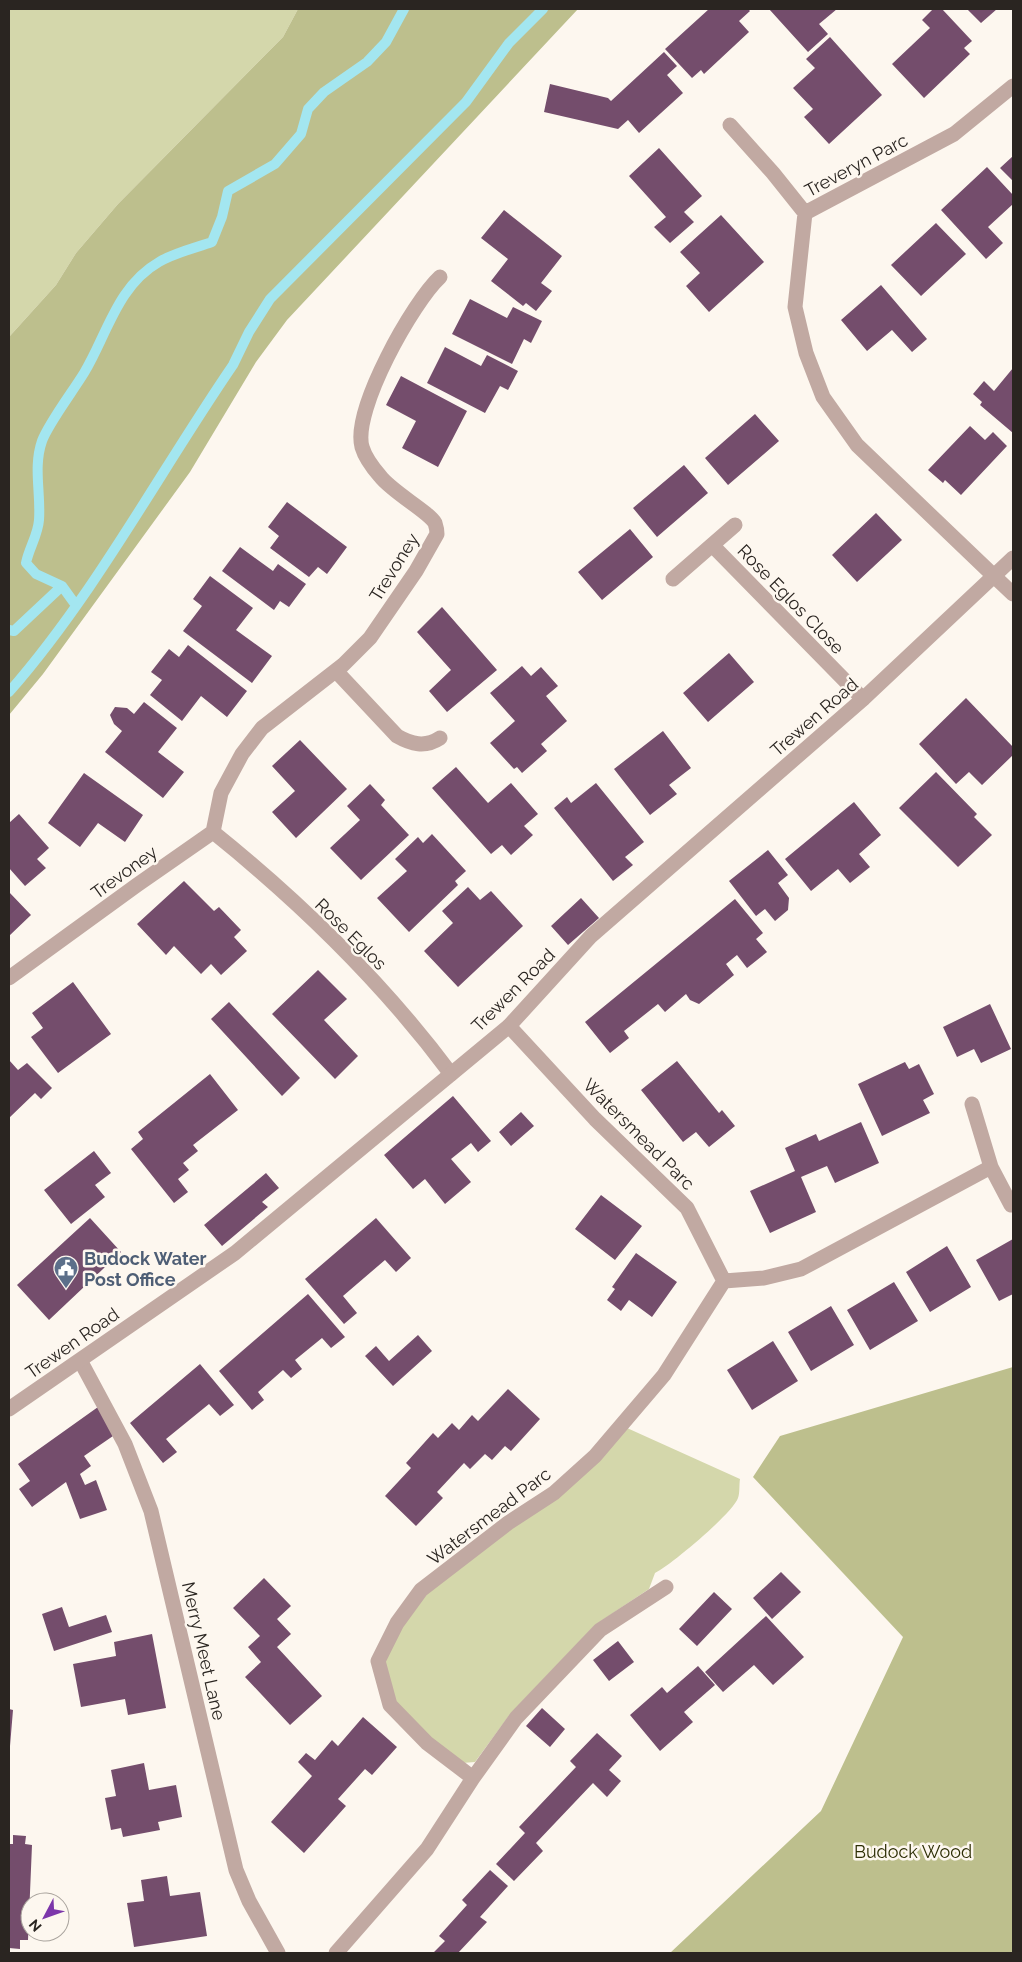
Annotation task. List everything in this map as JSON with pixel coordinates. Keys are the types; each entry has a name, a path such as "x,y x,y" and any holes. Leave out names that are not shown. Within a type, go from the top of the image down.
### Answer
{"street":[{"name":"Treveryn Parc","path":"1013,86 954,134 804,213 795,307 806,353 823,397 857,445 1013,594"},
{"path":"730,125 773,172 804,213"},
{"name":"Trevoney","path":"9,978 137,884 213,832 221,793 242,754 262,728 336,671 370,638 416,571 437,534 434,522 392,490 370,463 362,446 361,424 366,404 384,366 420,303 440,277"},
{"name":"Rose Eglos Close","path":"673,579 735,525"},
{"name":"Rose Eglos Close","path":"713,546 863,700"},
{"name":"Trewen Road","path":"9,1409 80,1362 242,1248 508,1026 592,936 863,700 1013,558"},
{"path":"336,671 397,736 409,743 421,744 432,743 440,738"},
{"name":"Rose Eglos","path":"213,832 278,887 340,948 401,1011 451,1074"},
{"name":"Watersmead Parc","path":"473,1778 427,1743 390,1705 378,1661 397,1623 421,1590 508,1523 554,1493 595,1456 664,1376 724,1281 687,1208 595,1119 508,1026"},
{"path":"972,1104 991,1168 1011,1205"},
{"path":"724,1281 764,1278 801,1269 991,1168"},
{"name":"Merry Meet Lane","path":"80,1362 125,1444 151,1511 236,1870 249,1901 278,1953"},
{"path":"336,1953 428,1849 473,1778 516,1718 600,1630 666,1587"}],"green space":[{"path":"9,9 298,9 283,37 118,204 76,253 56,285 9,337"},
{"path":"298,9 578,9 287,320 256,362 190,472 43,674 9,715 9,337 56,285 76,253 118,204 283,37"},
{"name":"Budock Wood","path":"1013,1367 1013,1953 670,1953 821,1811 903,1637 753,1477 780,1436"},
{"path":"627,1428 740,1479 738,1498 725,1515 700,1538 655,1573 649,1589 595,1625 511,1713 475,1762 462,1763 429,1737 394,1700 385,1661 402,1626 426,1593"}],"building":[{"path":"709,9 748,9 750,11 739,21 749,32 704,74 701,70 692,78 665,49"},
{"path":"769,9 837,9 819,24 828,34 808,52"},
{"path":"933,9 942,9 972,41 964,48 970,54 924,98 892,64 930,28 922,20"},
{"path":"967,9 997,9 981,23"},
{"path":"830,37 882,95 829,144 804,117 813,109 793,88 815,68 806,59"},
{"path":"664,52 677,66 667,75 683,93 639,133 628,120 618,129 544,112 550,84 608,98 611,101"},
{"path":"659,148 702,196 684,212 694,222 670,243 654,227 666,217 629,176"},
{"path":"1013,156 1013,181 1000,168"},
{"path":"987,167 1013,195 1013,204 988,227 1003,243 986,259 941,210"},
{"path":"504,210 562,256 541,283 552,291 536,311 526,303 523,306 491,281 508,259 481,238"},
{"path":"721,215 764,262 709,312 686,286 700,273 680,252"},
{"path":"936,223 966,254 921,296 891,265"},
{"path":"881,285 927,339 912,352 892,330 867,351 841,320"},
{"path":"470,299 507,318 513,307 542,321 531,343 524,339 512,364 452,334"},
{"path":"445,347 481,366 487,355 518,371 508,390 500,386 485,413 427,383"},
{"path":"1013,368 1013,433 980,405 982,402 973,394 984,381 994,391"},
{"path":"401,376 467,411 438,467 402,448 416,421 386,405"},
{"path":"755,414 779,441 728,485 705,458"},
{"path":"970,426 985,440 993,432 1007,446 961,495 945,480 943,483 928,470"},
{"path":"684,465 708,493 657,537 633,508"},
{"path":"287,502 347,547 327,574 318,567 309,577 270,548 279,536 268,527"},
{"path":"876,513 902,540 857,582 832,555"},
{"path":"630,529 653,557 602,600 578,572"},
{"path":"240,547 273,571 278,564 306,584 289,607 280,601 274,610 222,571"},
{"path":"210,576 253,608 236,630 272,656 252,683 183,631 202,606 193,599"},
{"path":"442,607 497,670 447,712 429,691 451,670 417,632"},
{"path":"188,645 247,691 227,717 201,696 182,721 150,695 162,680 151,672 169,649 179,657"},
{"path":"729,653 754,682 708,722 683,693"},
{"path":"522,666 531,676 541,667 558,686 546,696 567,721 541,744 547,751 522,773 517,767 514,769 490,743 515,721 490,693"},
{"path":"966,698 1013,747 1013,755 982,785 969,772 956,784 919,744"},
{"path":"144,702 177,728 158,752 184,772 163,798 105,752 122,731 114,724 110,715 115,707 127,708 134,714"},
{"path":"663,731 691,768 669,785 677,794 650,815 614,769"},
{"path":"300,740 347,789 296,838 272,812 295,791 272,766"},
{"path":"456,767 488,803 511,783 538,814 524,826 533,835 511,855 502,845 491,854 432,788"},
{"path":"936,772 977,814 974,817 992,835 958,867 899,808"},
{"path":"84,773 143,815 125,842 98,823 80,847 48,823"},
{"path":"596,783 644,842 625,857 633,865 613,881 554,808 567,797 571,803"},
{"path":"370,784 385,800 381,805 409,835 361,880 330,848 360,820 347,806"},
{"path":"854,802 881,835 859,854 870,867 850,883 838,869 811,891 785,859"},
{"path":"19,814 49,848 37,859 46,868 25,886 9,868 9,823"},
{"path":"432,834 466,871 455,881 458,885 409,932 377,898 407,871 395,859 418,837 423,843"},
{"path":"768,850 788,875 778,883 789,898 788,910 775,921 765,909 756,916 729,881"},
{"path":"184,881 214,911 219,907 241,930 234,937 247,951 221,975 211,964 201,974 174,946 166,955 137,924"},
{"path":"468,887 480,900 491,891 523,926 458,987 424,951 453,923 442,911"},
{"path":"9,892 31,915 9,936"},
{"path":"581,898 599,918 568,945 551,926"},
{"path":"735,899 763,933 756,939 767,952 747,968 737,955 726,964 734,975 699,1004 690,1000 686,994 665,1012 658,1004 624,1031 629,1038 610,1053 585,1022"},
{"path":"318,970 347,999 324,1020 358,1056 335,1079 272,1014"},
{"path":"73,982 111,1034 58,1073 31,1037 43,1028 32,1013"},
{"path":"229,1002 300,1078 282,1096 211,1019"},
{"path":"990,1004 1011,1049 981,1063 974,1049 957,1057 943,1027"},
{"path":"9,1060 18,1070 27,1063 52,1088 41,1099 35,1093 9,1118"},
{"path":"677,1061 719,1113 722,1110 735,1126 709,1147 696,1132 683,1142 641,1090"},
{"path":"905,1062 909,1069 919,1064 934,1094 923,1100 930,1113 882,1136 858,1084"},
{"path":"210,1074 238,1110 193,1145 198,1151 183,1163 189,1170 178,1179 188,1192 174,1203 131,1149 143,1139 138,1132"},
{"path":"453,1096 491,1141 478,1152 471,1143 451,1159 471,1182 445,1204 425,1179 413,1189 384,1155"},
{"path":"521,1112 534,1126 511,1146 499,1132"},
{"path":"861,1122 879,1163 835,1183 827,1166 801,1177 816,1212 770,1233 750,1191 795,1171 785,1148 816,1134 819,1141"},
{"path":"94,1151 111,1173 95,1185 105,1197 71,1224 44,1190"},
{"path":"266,1173 279,1188 262,1202 268,1207 222,1246 204,1225"},
{"path":"601,1195 642,1226 615,1260 575,1229"},
{"path":"90,1218 121,1252 49,1320 17,1285"},
{"path":"376,1218 411,1258 396,1272 385,1260 343,1296 357,1313 344,1324 305,1279"},
{"path":"1013,1239 1013,1294 999,1301 976,1260"},
{"path":"947,1246 971,1287 930,1312 906,1272"},
{"path":"636,1253 677,1282 652,1317 629,1300 621,1311 607,1300 615,1289 612,1287"},
{"path":"894,1282 918,1321 870,1350 847,1310"},
{"path":"308,1294 345,1337 331,1348 322,1338 295,1360 302,1369 291,1378 283,1370 258,1392 264,1400 252,1410 219,1371"},
{"path":"831,1306 854,1345 811,1371 788,1332"},
{"path":"418,1335 432,1351 393,1386 365,1356 376,1346 389,1361"},
{"path":"773,1341 798,1381 752,1410 727,1370"},
{"path":"200,1364 234,1405 220,1416 209,1404 166,1439 177,1452 163,1463 130,1423"},
{"path":"508,1389 540,1419 511,1451 505,1446 492,1460 485,1454 470,1469 464,1463 437,1492 443,1498 416,1526 385,1496 411,1468 406,1463 433,1433 438,1438 452,1423 459,1430 472,1415 478,1421"},
{"path":"98,1407 113,1436 84,1456 91,1466 80,1474 85,1485 96,1480 107,1510 80,1519 66,1482 32,1507 19,1489 30,1481 18,1464"},
{"path":"781,1572 801,1592 772,1619 753,1598"},
{"path":"264,1578 291,1606 277,1619 291,1634 277,1647 322,1696 290,1725 245,1677 261,1662 248,1647 260,1636 233,1608"},
{"path":"714,1592 732,1609 697,1646 679,1629"},
{"path":"62,1607 69,1627 106,1615 112,1632 54,1651 42,1614"},
{"path":"766,1616 804,1657 773,1685 754,1665 723,1692 705,1672"},
{"path":"152,1634 166,1708 128,1715 125,1699 81,1707 73,1664 116,1656 114,1642"},
{"path":"618,1641 634,1662 609,1681 593,1660"},
{"path":"698,1666 715,1685 684,1712 693,1722 660,1751 630,1715 662,1687 667,1693"},
{"path":"542,1708 565,1729 550,1747 526,1726"},
{"path":"9,1709 13,1710 10,1746 9,1746"},
{"path":"363,1717 397,1747 372,1775 365,1769 338,1799 346,1806 304,1853 271,1822 312,1776 298,1762 306,1753 315,1760 332,1740 338,1746"},
{"path":"597,1733 622,1756 609,1770 621,1781 607,1797 593,1783 536,1843 543,1851 514,1881 496,1864 525,1833 519,1827 576,1767 570,1761"},
{"path":"144,1763 149,1790 176,1785 182,1817 158,1822 160,1830 123,1837 121,1828 111,1830 105,1798 116,1796 111,1770"},
{"path":"13,1835 26,1836 25,1844 32,1845 30,1892 20,1892 20,1949 9,1948 9,1844 13,1844"},
{"path":"490,1870 508,1886 480,1917 487,1922 458,1953 433,1953 445,1941 439,1936 467,1905 462,1900"},
{"path":"167,1876 170,1896 200,1892 207,1936 134,1947 127,1903 144,1901 141,1880"}],"waterway":[{"path":"75,604 62,586 36,574 26,563 39,520 39,451 50,426 84,373 114,312 133,284 159,262 178,253 212,242 222,217 228,191 275,164 301,134 308,109 324,92 367,62 386,42 404,9"},
{"path":"9,692 70,615 98,574 233,365 249,332 270,299 466,102 509,43 543,9"},
{"path":"9,630 14,631 62,586"}],"place":[{"name":"Budock Water Post Office","path":"66,1289"}]}
